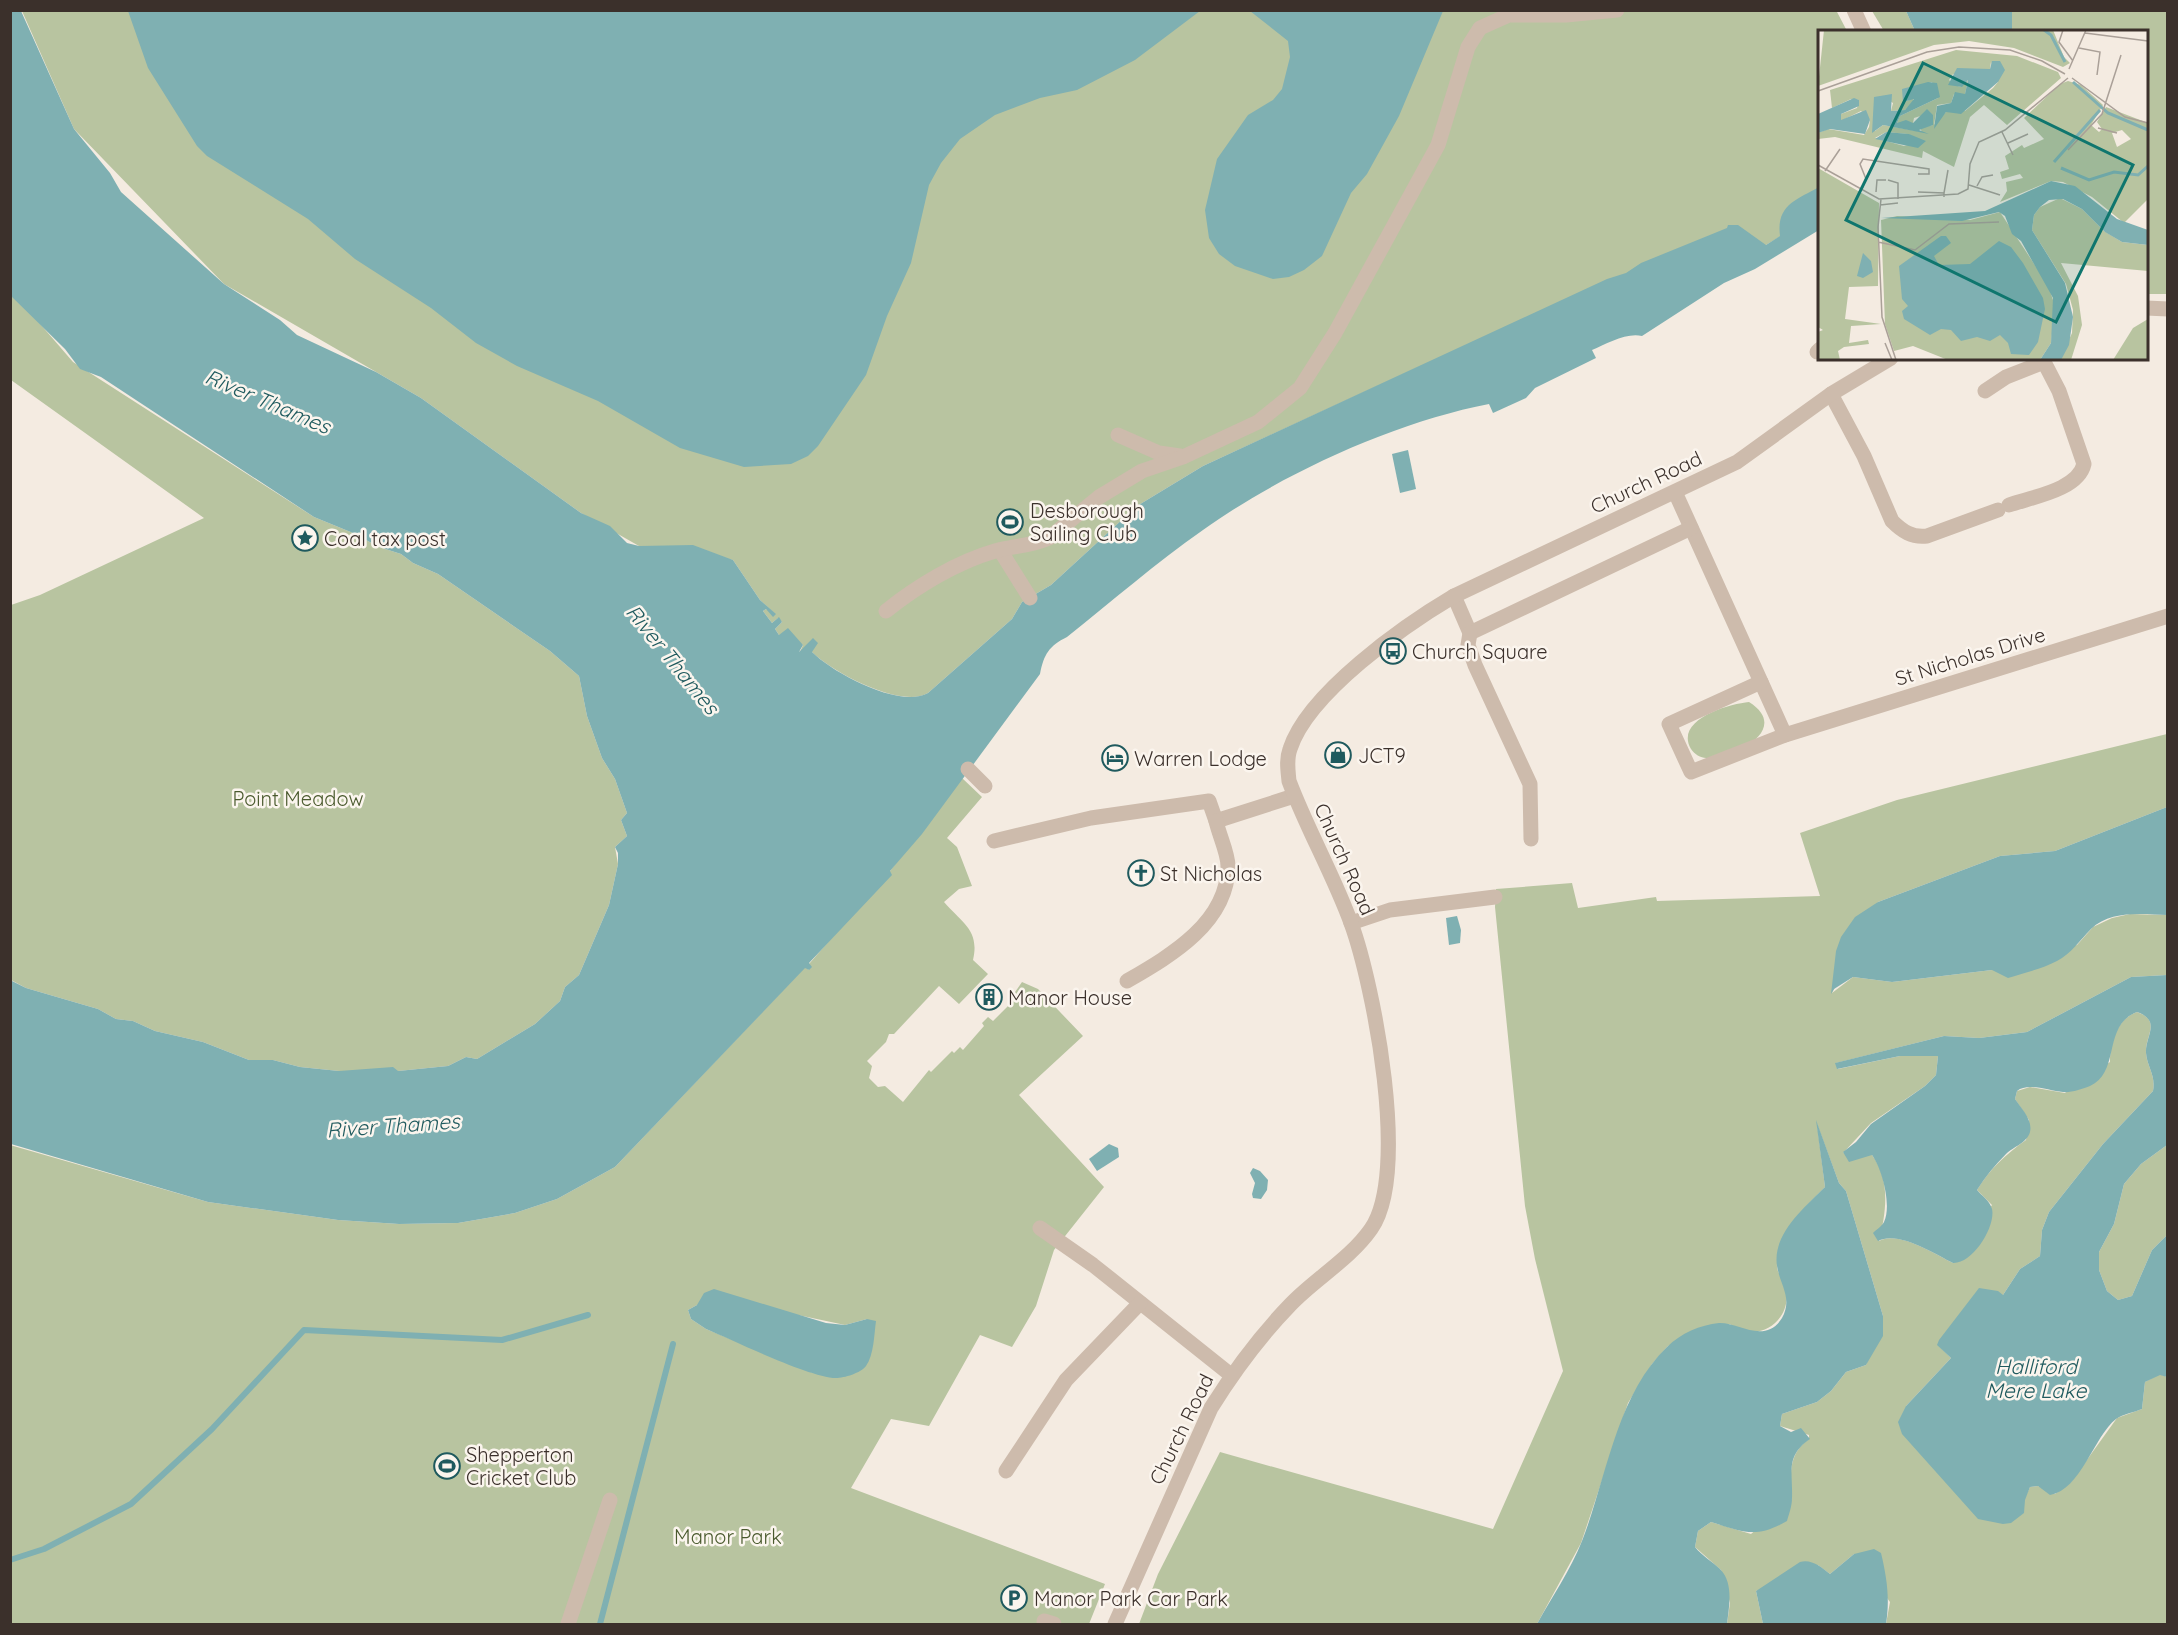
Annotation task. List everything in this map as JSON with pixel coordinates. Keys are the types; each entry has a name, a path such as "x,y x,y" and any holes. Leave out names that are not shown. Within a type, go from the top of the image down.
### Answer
{"street":[{"path":"886,611 920,587 1000,550 1049,538 1099,497 1142,471 1183,457 1258,422 1300,388 1335,333 1438,145 1468,47 1480,28 1509,15 1566,15 1617,10"},
{"path":"1854,10 1863,30"},
{"path":"2148,308 2168,309"},
{"name":"Church Road","path":"1115,1624 1211,1408 1231,1375 1292,1303 1355,1247 1370,1230 1379,1215 1386,1195 1388,1175 1386,1102 1367,980 1351,923 1289,781 1287,763 1290,748 1299,731 1343,679 1397,632 1454,596 1737,462 1831,394 1888,360"},
{"path":"1831,394 1864,456 1892,521 1898,528 1917,537 1927,536 2072,482 2081,475 2084,464 2059,392 2044,360 2007,377 1984,391"},
{"path":"1118,435 1159,453 1183,457"},
{"path":"1675,492 1785,735"},
{"path":"1470,633 1691,528"},
{"path":"1000,550 1030,598"},
{"path":"1454,596 1470,633 1468,645 1475,665 1530,784 1531,839"},
{"name":"St Nicholas Drive","path":"1761,682 1669,724 1691,772 1785,735 2168,616"},
{"path":"968,769 985,786"},
{"path":"1216,821 1294,796"},
{"path":"994,841 1091,818 1209,801 1229,864 1225,890 1211,917 1195,935 1127,981"},
{"path":"1351,923 1390,910 1495,897"},
{"path":"1040,1228 1093,1265 1231,1375"},
{"path":"1006,1471 1066,1380 1140,1303"},
{"path":"567,1624 610,1500"}],"green space":[{"path":"1836,10 1846,30 1818,30 1818,188 1781,236 1766,245 1432,361 1203,466 1137,506 1051,585 1022,602 1012,619 928,693 916,697 901,696 867,686 835,669 812,652 800,652 803,645 779,635 775,629 782,622 778,618 772,623 763,611 766,609 775,614 760,600 733,560 639,546 581,513 421,398 224,284 74,129 22,11"},
{"path":"1872,11 1906,11 1915,30 1883,30"},
{"path":"2012,11 2167,11 2167,294 2148,294 2148,30 2012,30"},
{"name":"Point Meadow","path":"10,289 73,362 314,517 353,533 379,547 401,554 413,563 438,574 550,651 579,676 587,716 602,758 615,779 627,813 621,820 627,836 615,847 618,864 609,905 579,975 565,987 560,1001 535,1024 477,1059 466,1057 448,1066 398,1071 339,1071 300,1067 273,1060 249,1060 203,1042 155,1031 133,1021 116,1019 98,1009 26,988 11,980 11,605 40,595 204,518 11,380"},
{"path":"1749,702 1761,712 1764,722 1762,732 1754,740 1743,748 1718,757 1704,758 1692,751 1688,739 1690,730 1696,722 1717,710"},
{"path":"2167,734 2167,807 2055,851 2000,856 1878,902 1832,993 1853,977 1892,982 1992,970 2077,945 2093,927 2112,918 2130,914 2167,915 2167,975 2131,977 2027,1032 1979,1038 1944,1036 1836,1063 1838,1069 1900,1056 1938,1056 1936,1075 1925,1086 1871,1123 1843,1153 1872,1155 1878,1165 1885,1197 1884,1219 1879,1241 1887,1238 1906,1241 1953,1263 1992,1205 1977,1190 1998,1163 2026,1140 2029,1120 2015,1099 2017,1091 2030,1087 2065,1093 2110,1062 2113,1039 2124,1020 2137,1012 2149,1020 2151,1024 2146,1053 2153,1080 2153,1091 2103,1144 2049,1212 2042,1230 2040,1256 2020,1269 2003,1295 1938,1345 1951,1358 1906,1406 2024,1513 2024,1500 2030,1487 2038,1486 2055,1494 2071,1482 2117,1418 2142,1409 2145,1382 2160,1374 2167,1377 2167,1624 1886,1624 1890,1602 1854,1554 1830,1574 1818,1565 1756,1591 1763,1624 1727,1624 1730,1603 1721,1570 1695,1547 1698,1531 1711,1522 1751,1534 1792,1499 1791,1482 1794,1458 1797,1451 1809,1439 1809,1435 1780,1426 1782,1414 1817,1402 1831,1391 1846,1372 1866,1365 1883,1316 1846,1191 1839,1183 1817,1124 1825,1187 1795,1221 1780,1252 1777,1267 1786,1289 1787,1298 1782,1314 1777,1321 1764,1330 1746,1331 1729,1324 1668,1346 1652,1364 1628,1403 1581,1543 1537,1624 1139,1624 1158,1574 1220,1452 1493,1529 1563,1371 1535,1259 1525,1206 1495,907 1496,889 1572,883 1578,908 1656,897 1657,901 1820,896 1800,833 1897,800"},
{"name":"Manor Park","path":"962,778 982,797 947,838 957,847 972,886 959,889 944,902 972,934 975,950 973,960 988,974 959,1004 939,986 894,1034 889,1034 886,1042 867,1061 872,1066 869,1078 878,1087 885,1086 903,1102 929,1070 931,1072 952,1051 954,1053 960,1047 963,1050 984,1026 982,1023 988,1017 993,1021 1010,1004 1009,1001 1022,982 1038,989 1083,1036 1019,1095 1104,1187 1054,1250 1036,1306 1012,1347 980,1335 929,1426 891,1419 851,1488 1105,1584 1089,1624 11,1624 10,1145 208,1202 338,1220 399,1224 458,1223 515,1213 557,1199 615,1167 805,967 809,970 809,964 890,871","holes":["697,1305 798,1315 845,1325 867,1319 813,1373 706,1329 691,1319 688,1310"]},
{"path":"2167,1145 2167,1235 2152,1250 2132,1296 2118,1300 2107,1291 2099,1270 2099,1252 2114,1224 2124,1184 2141,1164"}],"water":[{"name":"River Thames","path":"11,11 21,11 74,129 110,173 121,192 224,284 280,320 297,335 376,372 421,398 581,513 610,526 627,543 639,546 693,545 733,560 760,600 776,614 773,617 766,609 763,611 772,623 779,617 782,622 775,629 779,635 788,628 803,645 799,652 813,638 818,643 812,652 835,670 885,693 916,697 928,693 1012,619 1022,602 1051,585 1137,506 1203,466 1607,279 1626,273 1641,263 1727,228 1728,225 1738,225 1766,245 1780,236 1781,217 1789,205 1818,188 1818,231 1755,269 1724,283 1642,336 1623,337 1592,350 1596,358 1535,388 1526,398 1493,413 1489,404 1416,423 1303,470 1234,509 1168,556 1052,647 1043,661 1040,674 922,834 890,871 892,875 809,963 812,967 809,970 805,968 615,1167 557,1199 515,1213 458,1223 399,1224 338,1220 208,1202 11,1144 10,980 26,988 98,1009 116,1019 133,1021 155,1031 203,1042 249,1060 273,1060 300,1067 339,1071 393,1067 398,1071 448,1066 466,1057 477,1059 535,1024 560,1001 565,987 579,975 609,905 618,864 618,853 615,847 627,836 621,820 627,813 615,779 602,758 587,716 579,676 550,651 438,574 413,563 401,554 379,547 353,533 314,517 101,377 80,369 65,349 11,296"},
{"path":"128,11 1200,11 1135,60 1077,90 1040,98 995,115 960,139 941,163 929,185 911,263 887,316 866,375 818,446 808,456 791,464 744,467 680,448 598,401 517,366 476,343 431,308 355,259 308,219 207,156 197,146 148,68"},
{"path":"1250,11 1443,11 1399,116 1367,174 1351,193 1322,256 1304,270 1289,277 1273,279 1235,266 1219,254 1209,238 1205,210 1217,159 1248,115 1273,100 1282,89 1290,57 1288,41"},
{"path":"1906,11 2012,11 2012,30 1915,30"},
{"path":"1408,450 1416,489 1400,493 1392,454"},
{"path":"2167,807 2167,915 2127,914 2108,919 2091,929 2062,958 2008,978 1992,970 1892,982 1853,977 1834,989 1831,994 1836,951 1841,937 1855,917 1878,902 2000,856 2055,851"},
{"path":"1457,916 1461,930 1460,943 1449,945 1446,918"},
{"name":"Halliford Mere Lake","path":"2167,975 2167,1145 2141,1164 2124,1184 2114,1224 2099,1252 2099,1270 2107,1291 2118,1300 2132,1296 2152,1250 2167,1235 2167,1377 2160,1375 2145,1382 2142,1409 2119,1417 2108,1427 2079,1473 2061,1491 2050,1495 2038,1486 2030,1487 2025,1500 2024,1513 2011,1523 2003,1524 1978,1519 1902,1434 1898,1422 1906,1406 1951,1358 1937,1345 1939,1340 1979,1288 1998,1291 2003,1295 2020,1269 2040,1256 2042,1230 2049,1212 2103,1144 2153,1091 2153,1080 2146,1053 2151,1024 2145,1016 2137,1012 2126,1018 2115,1037 2106,1070 2090,1086 2066,1092 2033,1087 2017,1091 2015,1099 2030,1123 2030,1132 2026,1139 1998,1162 1977,1190 1991,1206 1990,1225 1982,1243 1975,1251 1961,1262 1953,1263 1906,1241 1886,1238 1878,1241 1873,1233 1884,1222 1887,1206 1885,1187 1876,1161 1872,1155 1849,1162 1843,1152 1856,1142 1871,1124 1925,1086 1936,1075 1938,1056 1900,1056 1837,1069 1835,1063 1944,1036 1979,1038 2027,1032 2131,977"},
{"path":"1816,1120 1839,1183 1846,1191 1883,1316 1883,1336 1866,1365 1846,1372 1831,1391 1817,1402 1782,1414 1780,1426 1791,1432 1801,1428 1810,1439 1797,1452 1792,1466 1792,1501 1787,1521 1758,1532 1741,1531 1711,1522 1698,1531 1695,1547 1720,1569 1727,1581 1730,1595 1727,1624 1537,1624 1578,1551 1624,1413 1650,1367 1672,1342 1698,1328 1719,1323 1760,1331 1775,1326 1782,1318 1786,1298 1777,1266 1780,1243 1800,1212 1825,1187"},
{"path":"1109,1144 1118,1148 1119,1157 1097,1171 1089,1159"},
{"path":"1253,1168 1260,1171 1268,1180 1267,1190 1261,1199 1253,1198 1255,1183 1250,1173"},
{"path":"714,1289 826,1323 845,1325 867,1319 876,1321 869,1361 864,1369 852,1375 836,1378 824,1376 752,1350 706,1329 691,1319 688,1310 697,1305 704,1293"},
{"path":"1874,1549 1881,1553 1886,1580 1888,1606 1886,1624 1763,1624 1756,1591 1800,1562 1820,1566 1830,1574 1854,1554"}],"waterway":[{"path":"10,1560 44,1549 131,1504 212,1429 304,1330 502,1340 588,1315"},
{"path":"600,1624 673,1344"}],"place":[{"name":"Desborough Sailing Club","path":"1010,522"},
{"name":"Coal tax post","path":"305,538"},
{"name":"Church Square","path":"1393,651"},
{"name":"JCT9","path":"1338,755"},
{"name":"Warren Lodge","path":"1115,758"},
{"name":"St Nicholas","path":"1141,873"},
{"name":"Manor House","path":"989,997"},
{"name":"Shepperton Cricket Club","path":"447,1466"},
{"name":"Manor Park Car Park","path":"1014,1598"}]}
